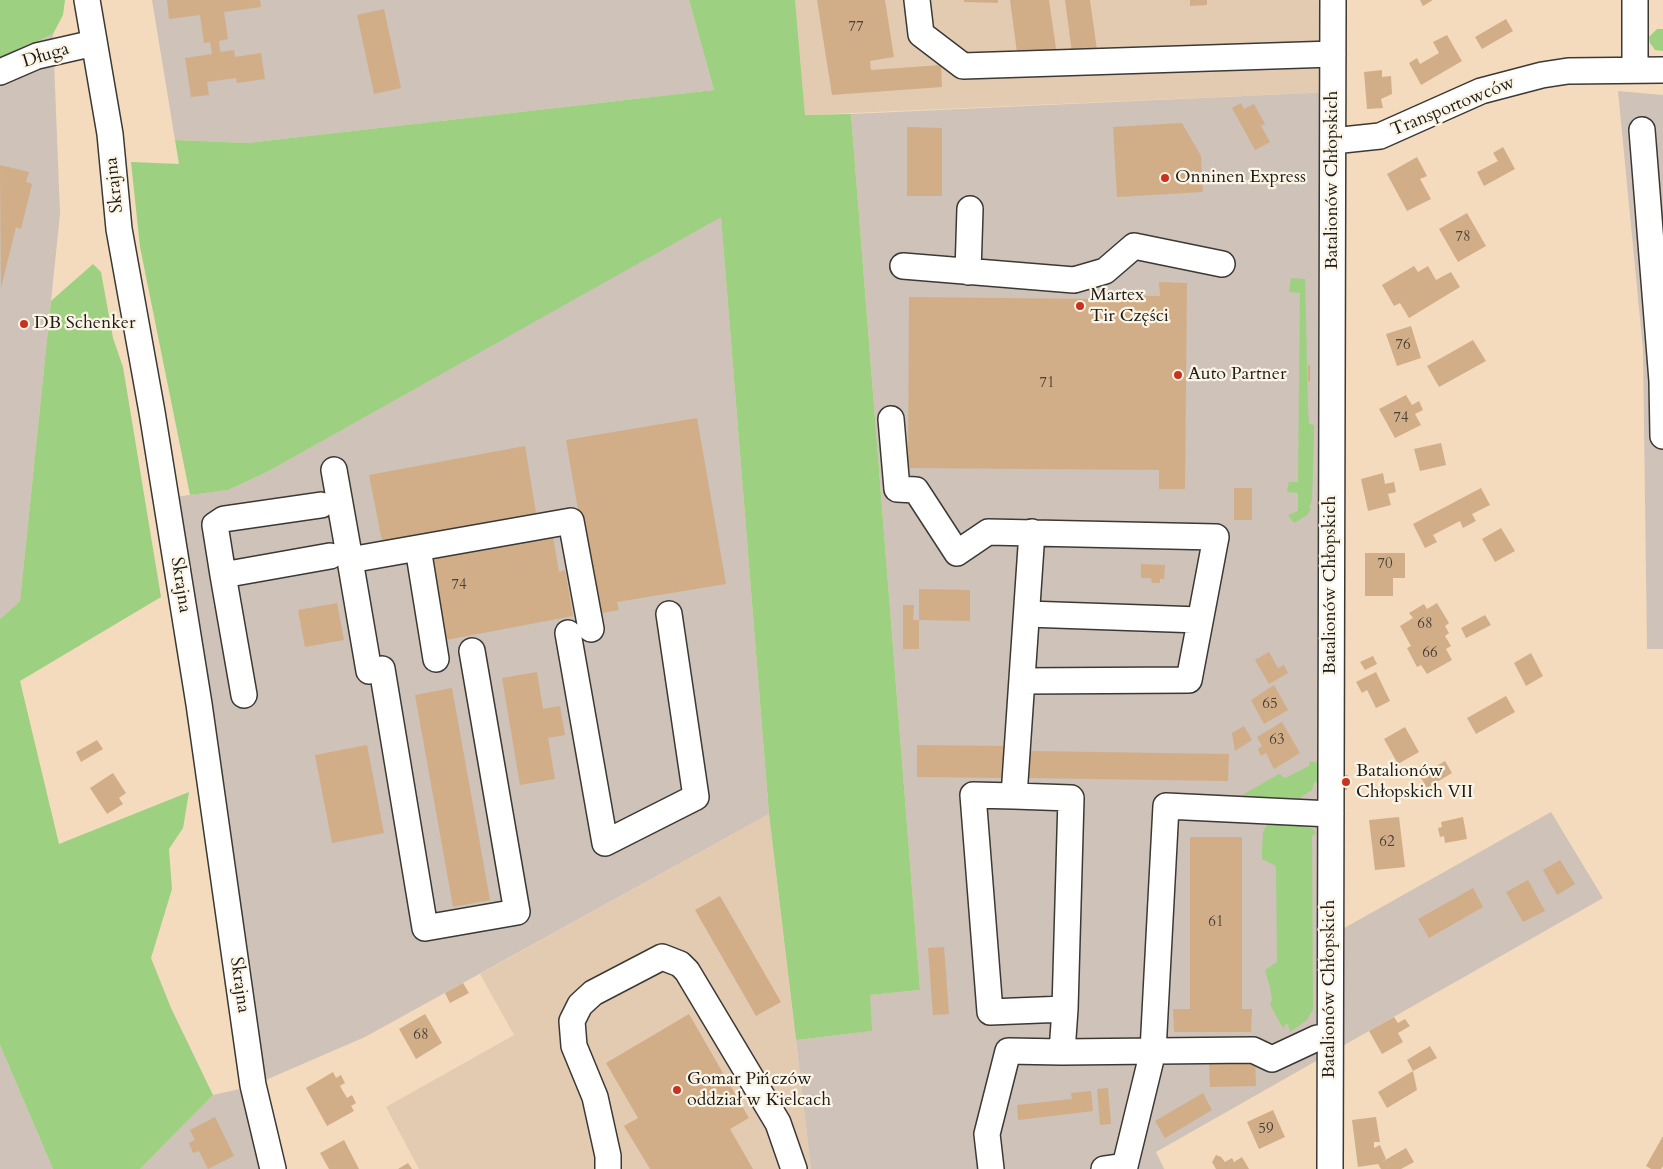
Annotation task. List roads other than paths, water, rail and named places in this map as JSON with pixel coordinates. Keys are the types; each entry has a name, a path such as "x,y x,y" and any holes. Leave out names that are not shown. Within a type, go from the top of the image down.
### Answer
{"street":[{"name":"Skrajna","path":"87,0 110,134 119,229 152,412 199,704 253,1086 273,1169"},
{"path":"917,0 921,34 963,66 1333,54"},
{"name":"Batalionów Chłopskich","path":"1330,1169 1333,0"},
{"path":"1635,0 1635,70"},
{"name":"Długa","path":"0,72 37,56 94,43"},
{"name":"Transportowców","path":"1333,141 1380,136 1481,91 1520,80 1568,70 1663,70"},
{"path":"1642,130 1662,381 1663,436"},
{"path":"968,272 970,209"},
{"path":"903,266 1074,280 1105,271 1134,246 1222,264"},
{"path":"891,419 897,489 916,490 957,553 988,532 1216,537 1189,680 1022,681"},
{"path":"334,470 340,558 375,670 425,928 517,912 472,652"},
{"path":"244,695 215,525 224,519 321,505"},
{"path":"223,575 418,548 571,521 580,631 605,843 696,797 669,614"},
{"path":"1014,796 1032,532"},
{"path":"418,548 436,659"},
{"path":"1026,614 1200,620"},
{"path":"1062,1052 1065,1009 1071,798 974,795 990,1012 1065,1009"},
{"path":"1104,1169 1125,1166 1153,1051 1166,806 1330,814"},
{"path":"608,1169 608,1156 595,1097 574,1046 572,1021 580,1005 593,993 662,957 680,964 687,970 778,1123 794,1169"},
{"path":"991,1169 987,1134 1008,1051 1253,1050 1272,1059 1317,1038 1330,1036"}],"place":[{"name":"Onninen Express","path":"1165,178"},
{"name":"Martex Tir Części","path":"1080,306"},
{"name":"DB Schenker","path":"24,324"},
{"name":"Auto Partner","path":"1178,375"},
{"name":"Batalionów Chłopskich VII","path":"1346,782"},
{"name":"Gomar Pińczów oddział w Kielcach","path":"677,1090"}]}
